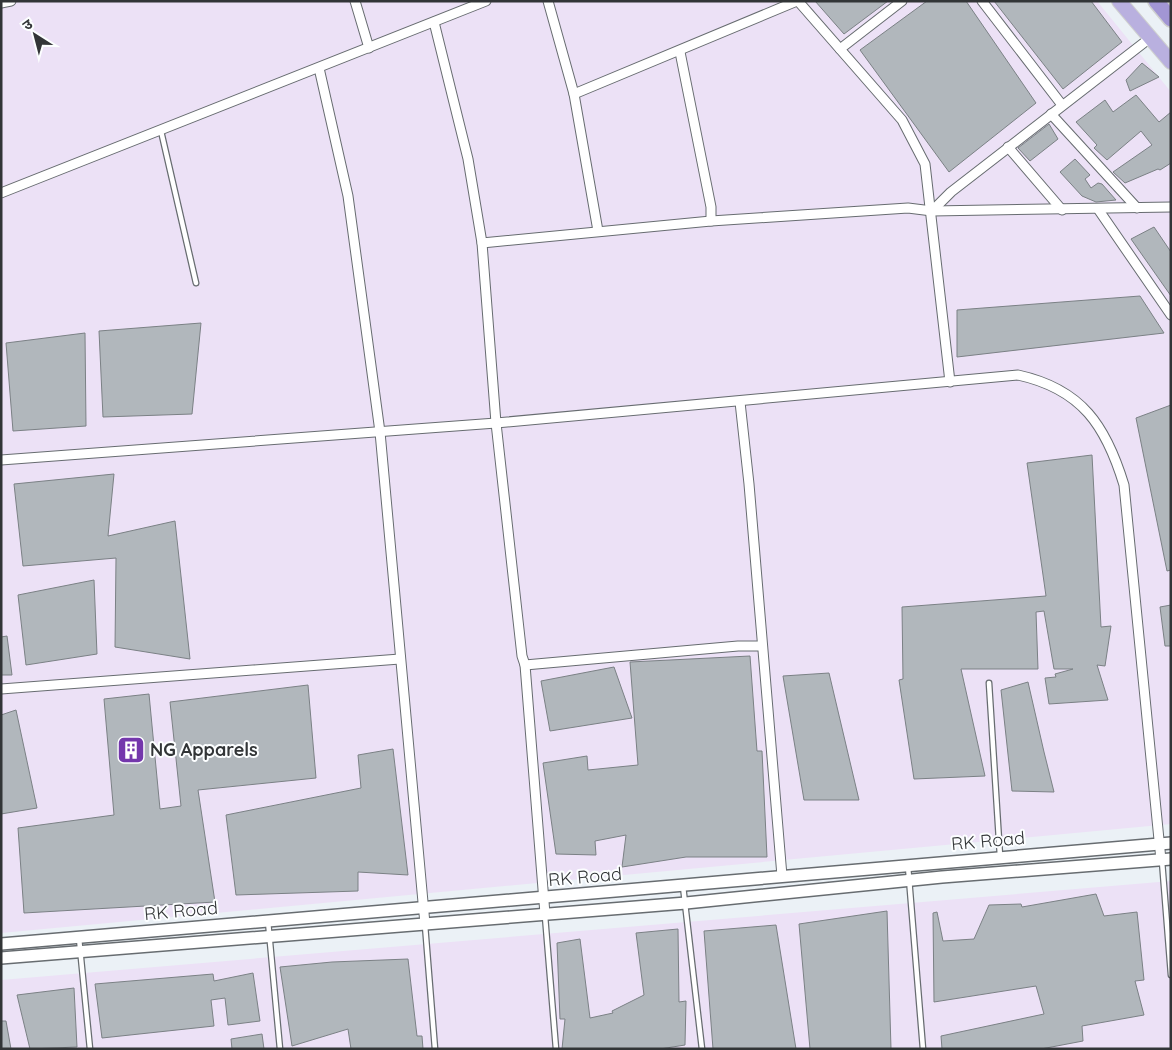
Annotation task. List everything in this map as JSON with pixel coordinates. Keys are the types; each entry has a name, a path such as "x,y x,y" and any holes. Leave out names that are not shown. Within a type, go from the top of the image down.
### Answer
{"highway":[{"path":"1156,1 1171,20"}],"main road":[{"path":"1119,1 1171,62"}],"street":[{"path":"1,3 11,1"},
{"path":"355,1 370,48"},
{"path":"1,193 486,1"},
{"path":"548,1 574,94 598,231"},
{"path":"574,94 680,52 797,1 902,120 925,164 932,211 950,382"},
{"path":"840,49 902,1"},
{"path":"982,1 1062,105"},
{"path":"434,22 468,158 482,243 496,423 522,656 525,665 545,914"},
{"path":"932,211 951,192 1150,38"},
{"path":"680,52 711,207 711,221"},
{"path":"319,68 348,196 380,432 425,924"},
{"path":"1051,114 1137,208"},
{"path":"1008,147 1062,210"},
{"path":"482,243 711,221 908,208 932,211 1171,207"},
{"path":"1098,209 1171,315"},
{"path":"1,460 496,423 1018,375 1040,380 1070,396 1088,412 1102,429 1124,485 1166,859"},
{"path":"740,402 749,484 782,876"},
{"path":"525,665 738,646 762,646"},
{"path":"1,689 400,659"},
{"name":"RK Road","path":"1,944 1165,843"},
{"name":"RK Road","path":"1,958 686,903 909,880 1166,859"}],"lane":[{"path":"161,131 196,283"},
{"path":"989,683 1000,857"},
{"path":"1166,859 1171,975"},
{"path":"908,865 923,1049"},
{"path":"683,886 702,1049"},
{"path":"545,914 556,1049"},
{"path":"268,920 280,1049"},
{"path":"425,924 435,1049"},
{"path":"79,938 90,1049"}],"shaded area":[{"path":"1,1 1097,1 1171,92 1171,824 1,933"},
{"path":"1171,881 1171,1049 1,1049 1,980"}],"building":[{"path":"815,1 888,1 844,34"},
{"path":"927,1 966,1 1036,103 949,172 860,50"},
{"path":"994,1 1091,1 1122,42 1063,89"},
{"path":"1142,63 1159,77 1130,91 1126,80"},
{"path":"1136,95 1159,122 1171,112 1171,163 1160,170 1158,169 1125,183 1113,172 1152,145 1141,131 1107,160 1094,148 1097,145 1076,122 1105,100 1113,112"},
{"path":"1049,124 1058,139 1030,161 1018,148"},
{"path":"1075,159 1090,175 1085,179 1091,188 1098,183 1102,184 1116,200 1096,202 1082,196 1060,172"},
{"path":"1154,227 1171,252 1171,296 1131,239"},
{"path":"1140,296 1164,333 957,357 957,310"},
{"path":"201,323 192,414 103,417 99,331"},
{"path":"85,333 86,426 13,431 6,343"},
{"path":"1171,405 1171,570 1167,571 1136,418"},
{"path":"1092,455 1101,627 1111,626 1105,666 1097,665 1108,700 1049,704 1045,678 1056,677 1055,674 1073,669 1054,669 1044,611 1036,612 1038,669 961,669 985,776 914,779 899,680 903,679 902,607 1046,596 1027,463"},
{"path":"114,474 108,536 175,521 190,659 115,647 116,558 23,566 14,484"},
{"path":"94,580 97,654 26,665 18,595"},
{"path":"1171,605 1171,646 1165,646 1160,607"},
{"path":"7,636 12,675 1,675 1,637"},
{"path":"750,656 757,751 762,751 767,857 686,857 622,867 626,835 595,841 596,855 556,854 543,763 587,756 588,770 638,765 630,662"},
{"path":"614,667 632,718 550,731 541,681"},
{"path":"829,673 859,800 804,800 783,676"},
{"path":"1028,682 1054,792 1012,791 1001,690"},
{"path":"308,685 316,778 198,790 215,902 24,913 18,828 114,815 104,699 149,694 160,809 181,806 170,702"},
{"path":"16,710 37,808 1,814 1,715"},
{"path":"393,749 408,875 358,872 358,891 236,895 226,815 361,788 358,755"},
{"path":"1096,894 1104,916 1137,912 1144,980 1135,981 1144,1015 1082,1026 1083,1041 1041,1049 942,1049 941,1036 1044,1014 1036,986 934,1002 933,913 937,912 943,941 974,939 989,905 1021,904 1022,907"},
{"path":"887,911 891,1049 810,1049 799,924"},
{"path":"776,925 796,1049 713,1049 704,931"},
{"path":"678,929 679,1002 686,1001 685,1045 660,1049 562,1049 565,1019 560,1019 557,943 580,939 590,1018 613,1013 612,1011 644,995 636,933"},
{"path":"408,959 417,1036 422,1036 423,1049 351,1049 348,1029 292,1046 280,967 332,962"},
{"path":"253,973 260,1021 228,1025 225,998 211,1000 214,1026 102,1038 95,984 213,974 214,981"},
{"path":"74,988 77,1047 30,1049 17,995"},
{"path":"1,1021 6,1021 11,1049 1,1049"},
{"path":"262,1034 264,1049 232,1049 231,1039"}],"place":[{"name":"NG Apparels","path":"131,750"}]}
